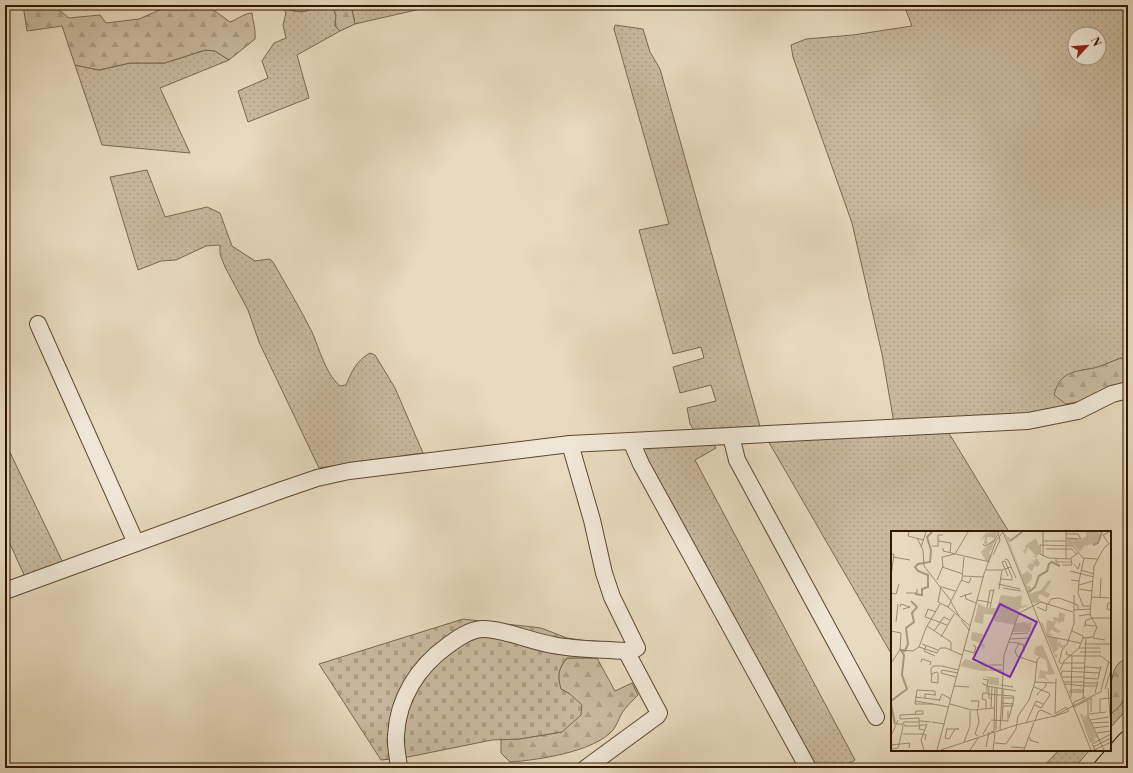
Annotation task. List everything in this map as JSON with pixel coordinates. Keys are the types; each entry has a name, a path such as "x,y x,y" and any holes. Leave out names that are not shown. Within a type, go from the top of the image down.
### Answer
{"highway":[{"path":"1105,768 1128,742"}],"street":[{"path":"38,324 136,543"},
{"path":"5,591 318,478 379,466 570,444 1028,421 1078,411 1112,394 1128,390"},
{"path":"731,436 737,460 876,717"},
{"path":"631,441 642,464 808,768"},
{"path":"399,768 395,736 398,714 406,693 426,663 456,639 472,631 484,629 497,631 554,646 626,651 635,650 637,645 624,624 604,573 592,520 570,444"},
{"path":"586,768 659,713 626,651"}],"green space":[{"path":"23,5 46,5 58,9 69,18 100,15 106,23 139,19 164,8 179,7 212,9 230,22 252,13 255,39 229,60 215,51 205,50 165,63 130,63 99,70 75,65 62,26 27,31"},
{"path":"282,5 316,5 301,12 283,8"},
{"path":"316,5 332,5 336,15 335,26 340,31 297,55 309,98 248,122 238,91 268,78 262,61 274,43 286,38 283,25 286,13 283,8 301,12"},
{"path":"332,5 351,5 355,24 340,31 335,26 336,15"},
{"path":"351,5 428,5 429,7 355,24"},
{"path":"904,5 1128,5 1128,361 1121,358 1096,368 1082,370 1066,404 1093,399 1054,412 894,423 882,354 852,223 793,57 791,45 806,39 853,35 912,26"},
{"path":"615,25 643,29 650,52 660,69 761,430 695,432 690,424 687,408 716,401 711,385 680,393 673,367 704,358 701,347 673,354 639,230 669,224 614,29"},
{"path":"205,50 215,51 229,60 160,88 190,153 102,145 75,65 99,70 130,63 165,63"},
{"path":"147,170 165,217 207,207 220,213 232,246 255,261 270,259 273,262 312,332 330,375 340,386 346,385 361,359 370,353 375,355 395,388 423,453 319,468 259,342 248,310 225,267 220,254 220,245 206,246 176,260 161,261 138,270 110,177"},
{"path":"1121,358 1128,361 1128,386 1093,399 1066,404 1054,395 1060,381 1069,374 1097,367"},
{"path":"947,430 1008,531 891,531 891,653 767,439"},
{"path":"711,441 716,448 695,460 855,760 842,768 816,768 638,444"},
{"path":"5,442 64,565 26,579 5,533"},
{"path":"463,619 541,628 567,638 588,641 597,658 567,658 559,673 561,689 570,694 582,705 581,715 562,732 519,739 492,740 403,758 381,760 319,664"},
{"path":"1128,657 1127,689 1122,703 1111,713 1111,688 1113,674 1118,664"},
{"path":"567,658 597,658 615,691 632,683 638,695 621,715 613,730 604,738 593,744 565,754 510,762 501,753 501,739 519,739 562,732 570,694 561,689 559,673"},
{"path":"1128,691 1128,708 1111,727 1111,713 1118,707"},
{"path":"1058,751 1089,751 1074,768 1042,768"}]}
